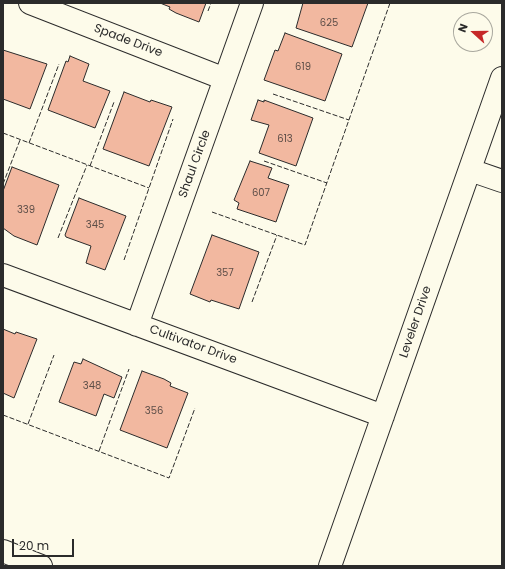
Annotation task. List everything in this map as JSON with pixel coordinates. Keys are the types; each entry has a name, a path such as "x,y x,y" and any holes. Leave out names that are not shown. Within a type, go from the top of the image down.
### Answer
{"street":[{"name":"Spade Drive","path":"30,3 225,79"},
{"name":"Shaul Circle","path":"137,325 252,3"},
{"name":"Leveler Drive","path":"330,566 502,78"},
{"path":"470,170 502,181"},
{"name":"Cultivator Drive","path":"3,275 383,416"},
{"path":"3,551 41,566"}],"building":[{"path":"160,3 206,3 199,22 176,13 169,9 170,7"},
{"path":"303,3 368,3 352,47 296,28"},
{"path":"285,33 342,54 325,101 264,80 275,50 278,51"},
{"path":"3,50 47,64 30,109 3,99"},
{"path":"70,56 89,64 83,81 110,91 95,128 48,110 66,61 68,62"},
{"path":"124,92 150,102 151,100 172,107 149,166 103,149"},
{"path":"258,100 264,102 264,100 313,118 296,166 259,153 269,125 251,120"},
{"path":"250,161 272,168 268,178 289,185 276,222 237,209 239,203 234,200"},
{"path":"12,167 59,185 37,245 14,236 3,228 3,191"},
{"path":"79,198 126,216 105,270 86,263 91,246 66,237 65,235"},
{"path":"212,235 259,252 239,309 211,300 210,302 190,294"},
{"path":"3,329 15,334 16,332 37,339 14,398 3,393"},
{"path":"83,359 122,377 114,398 104,394 96,416 59,402 74,362 81,364"},
{"path":"142,371 164,379 171,383 170,386 188,393 167,448 120,430"}],"fence":[{"path":"208,11 211,3"},
{"path":"212,212 305,245 390,3"},
{"path":"29,143 59,64"},
{"path":"273,94 349,120"},
{"path":"90,166 114,102"},
{"path":"124,260 173,119"},
{"path":"3,133 149,188"},
{"path":"3,184 20,140"},
{"path":"264,161 327,183"},
{"path":"58,238 87,165"},
{"path":"252,302 277,235"},
{"path":"28,424 54,355"},
{"path":"99,451 129,369"},
{"path":"3,415 169,478 195,408"}]}
